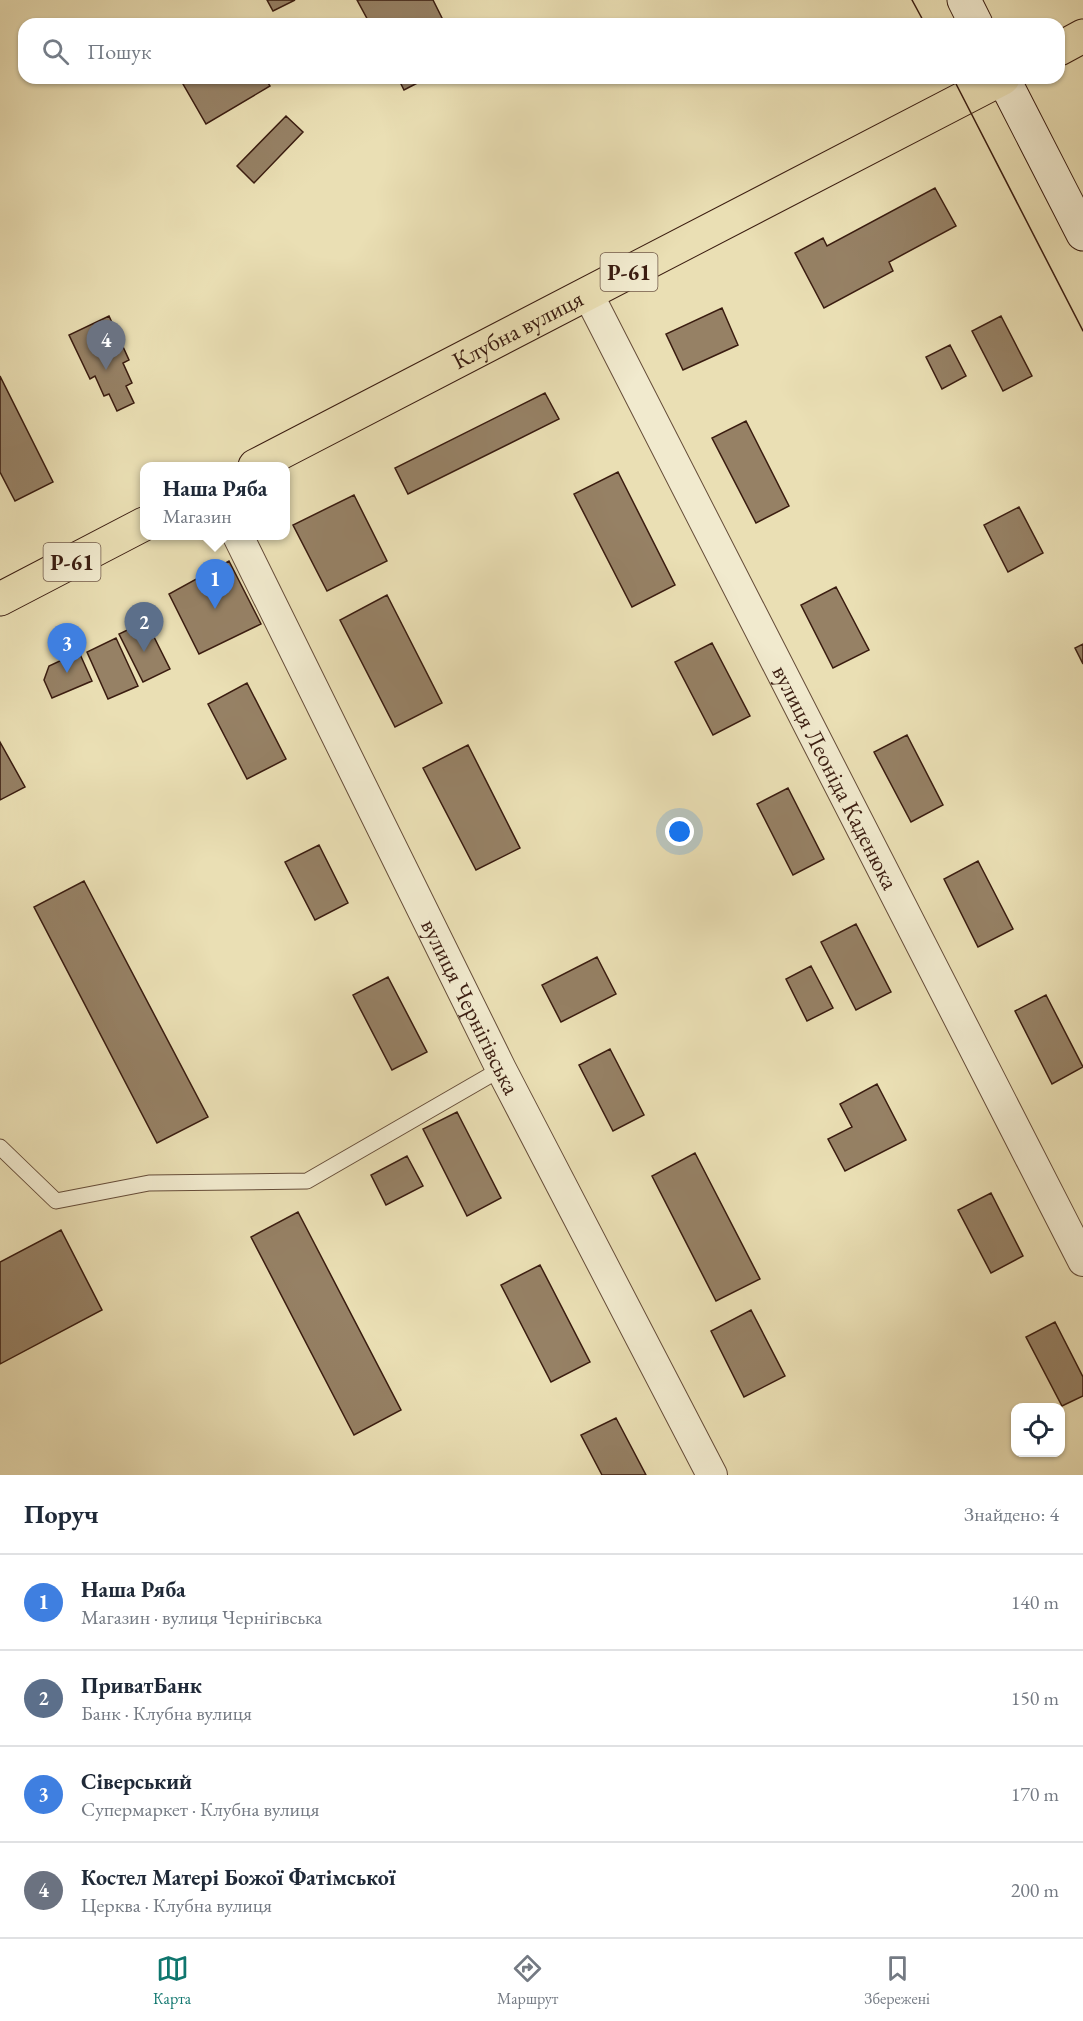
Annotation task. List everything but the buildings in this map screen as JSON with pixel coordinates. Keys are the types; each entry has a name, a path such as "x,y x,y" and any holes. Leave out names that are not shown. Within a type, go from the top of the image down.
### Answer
{"main road":[{"path":"1065,46 1083,36"},
{"name":"Клубна вулиця","path":"263,462 991,84"},
{"name":"Р-61","path":"0,599 140,526"}],"street":[{"path":"964,0 973,18"},
{"path":"1006,84 1083,234"},
{"name":"вулиця Леоніда Каденюка","path":"588,294 1083,1261"},
{"name":"вулиця Чернігівська","path":"240,540 501,1069 712,1475"}],"lane":[{"path":"0,1147 56,1201 149,1183 307,1182 501,1069"}],"tram line":[{"path":"912,0 922,18"},
{"path":"956,84 1083,331"}],"place":[{"name":"Костел Матері Божої Фатімської","path":"106,370"},
{"name":"Наша Ряба","path":"215,609"},
{"name":"ПриватБанк","path":"144,652"},
{"name":"Сіверський","path":"67,673"}]}
